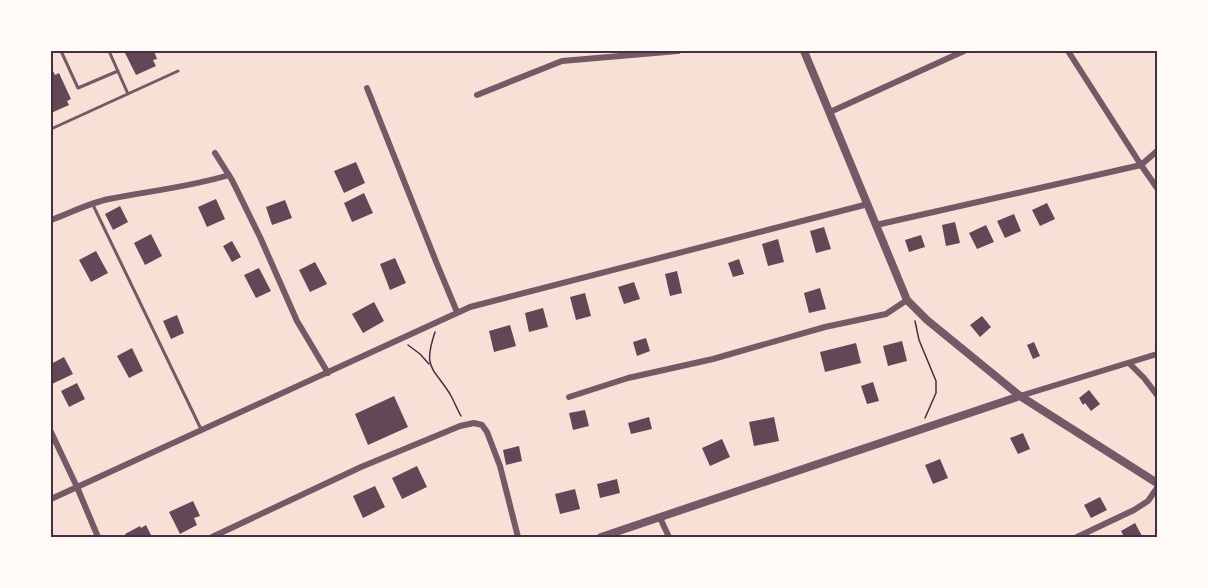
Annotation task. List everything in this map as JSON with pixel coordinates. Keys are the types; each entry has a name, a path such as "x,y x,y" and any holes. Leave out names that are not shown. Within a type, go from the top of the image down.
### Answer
{"street":[{"path":"477,95 562,61 678,51"},
{"path":"804,51 909,302 927,320 1020,396 1157,486 1148,501 1134,510 1077,537"},
{"path":"830,112 964,51"},
{"path":"1068,51 1157,188"},
{"path":"367,88 458,312"},
{"path":"876,225 1141,165 1157,151"},
{"path":"215,153 229,175 260,237 297,321 328,373"},
{"path":"51,220 92,203 206,182 229,175"},
{"path":"51,499 470,307 868,204"},
{"path":"569,397 628,378 713,359 825,327 886,314 909,302"},
{"path":"601,537 1020,396 1157,354"},
{"path":"1129,363 1157,395"},
{"path":"212,537 361,467 474,423 482,426 487,432 500,466 518,537"},
{"path":"51,432 98,537"},
{"path":"660,518 669,537"}],"lane":[{"path":"61,51 78,88 118,71"},
{"path":"109,51 128,94"},
{"path":"51,129 178,71"},
{"path":"92,203 201,430"}],"path":[{"path":"909,302 919,340 936,381 936,393 919,431"},
{"path":"429,364 429,349 438,321"},
{"path":"395,341 410,345 429,364 451,395 465,425"}],"building":[{"path":"124,51 154,51 157,59 153,60 156,66 136,75"},
{"path":"51,67 55,75 59,73 71,99 67,101 69,105 51,113"},
{"path":"356,162 365,183 344,193 334,171"},
{"path":"364,193 373,213 352,222 344,203"},
{"path":"216,199 225,219 207,227 198,207"},
{"path":"285,200 292,218 272,225 266,207"},
{"path":"1047,203 1055,219 1040,226 1032,210"},
{"path":"120,206 128,222 113,230 105,214"},
{"path":"1014,214 1021,231 1005,238 997,221"},
{"path":"955,222 960,243 946,246 942,225"},
{"path":"986,225 994,242 977,249 969,233"},
{"path":"824,227 831,249 816,253 810,231"},
{"path":"151,234 162,256 145,265 134,243"},
{"path":"921,235 925,247 909,252 905,240"},
{"path":"778,239 784,262 768,266 762,244"},
{"path":"232,241 241,257 232,262 223,246"},
{"path":"96,251 108,273 91,282 79,260"},
{"path":"395,258 406,283 390,290 380,264"},
{"path":"739,259 744,274 733,277 728,263"},
{"path":"315,262 327,284 310,292 299,270"},
{"path":"259,268 271,291 256,298 244,275"},
{"path":"677,271 682,293 670,296 665,274"},
{"path":"634,282 640,299 624,304 618,287"},
{"path":"820,288 826,309 809,313 804,293"},
{"path":"585,293 591,316 576,320 570,297"},
{"path":"374,302 384,321 363,333 352,314"},
{"path":"543,308 548,327 529,332 525,313"},
{"path":"177,315 184,333 171,339 163,321"},
{"path":"982,316 991,327 980,337 970,325"},
{"path":"510,325 516,346 494,352 489,331"},
{"path":"646,338 650,351 637,356 633,342"},
{"path":"902,341 907,361 888,366 883,346"},
{"path":"1034,342 1040,356 1033,359 1027,345"},
{"path":"856,343 861,363 825,372 820,352"},
{"path":"132,348 143,371 129,378 117,356"},
{"path":"64,357 73,374 52,384 51,364"},
{"path":"873,382 879,401 867,404 861,386"},
{"path":"77,383 85,399 69,407 61,391"},
{"path":"1089,390 1100,404 1091,411 1085,403 1083,405 1079,398"},
{"path":"394,396 408,427 368,445 355,414"},
{"path":"585,410 589,426 573,430 569,413"},
{"path":"649,417 652,429 631,434 628,423"},
{"path":"774,417 779,441 754,446 749,422"},
{"path":"1023,433 1030,449 1018,454 1010,438"},
{"path":"722,439 730,457 710,466 702,448"},
{"path":"519,446 522,461 506,465 503,450"},
{"path":"940,459 948,478 933,484 925,465"},
{"path":"417,466 427,487 402,499 392,478"},
{"path":"617,479 620,493 600,498 597,484"},
{"path":"375,486 385,507 363,518 353,496"},
{"path":"575,489 580,509 560,514 555,494"},
{"path":"1100,497 1107,510 1091,518 1084,505"},
{"path":"193,501 200,516 194,518 197,525 180,534 169,512"},
{"path":"1135,523 1142,536 1124,537 1121,531"},
{"path":"146,525 152,537 127,537 125,534 140,526 141,528"}]}
